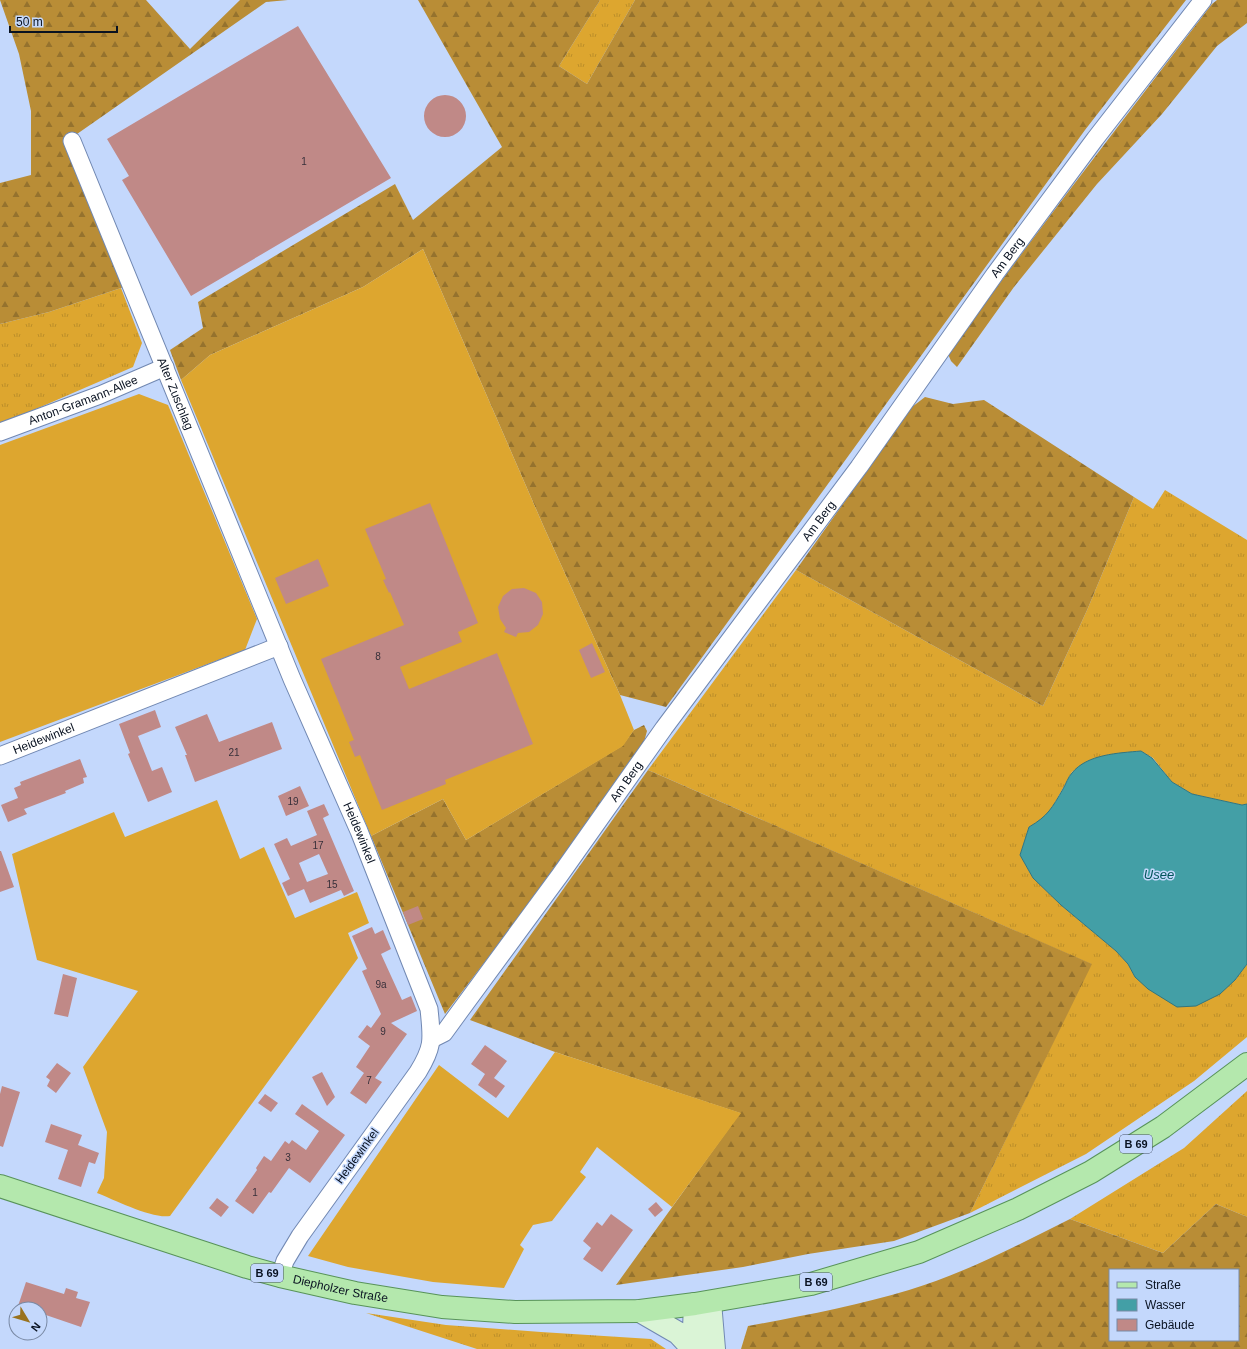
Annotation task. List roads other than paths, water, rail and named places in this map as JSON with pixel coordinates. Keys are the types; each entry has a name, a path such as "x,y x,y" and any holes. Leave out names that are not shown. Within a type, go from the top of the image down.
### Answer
{"main road":[{"name":"B 69","path":"703,1303 810,1284 919,1252 1018,1209 1091,1172 1143,1140 1247,1064"},
{"name":"Diepholzer Straße","path":"0,1186 247,1267 355,1293 450,1307 515,1312 640,1311 703,1303"},
{"path":"694,1349 694,1329 703,1303"},
{"path":"703,1303 714,1349"},
{"path":"640,1311 678,1333 694,1349"}],"street":[{"name":"Am Berg","path":"432,1039 444,1033 560,875 664,728 859,467 995,274 1095,139 1203,0"},
{"name":"Alter Zuschlag","path":"72,141 280,646"},
{"name":"Anton-Gramann-Allee","path":"0,432 100,395 165,367"},
{"name":"Heidewinkel","path":"0,756 280,646 359,831 429,1009 432,1039 427,1058 300,1236 285,1261 280,1276"}],"water":[{"name":"Usee","path":"1141,751 1152,758 1172,782 1192,794 1242,805 1247,804 1247,964 1235,980 1220,994 1196,1006 1177,1007 1148,989 1135,977 1128,964 1116,951 1061,905 1033,878 1020,855 1029,827 1041,819 1049,811 1059,796 1069,776 1078,767 1095,758"}]}
